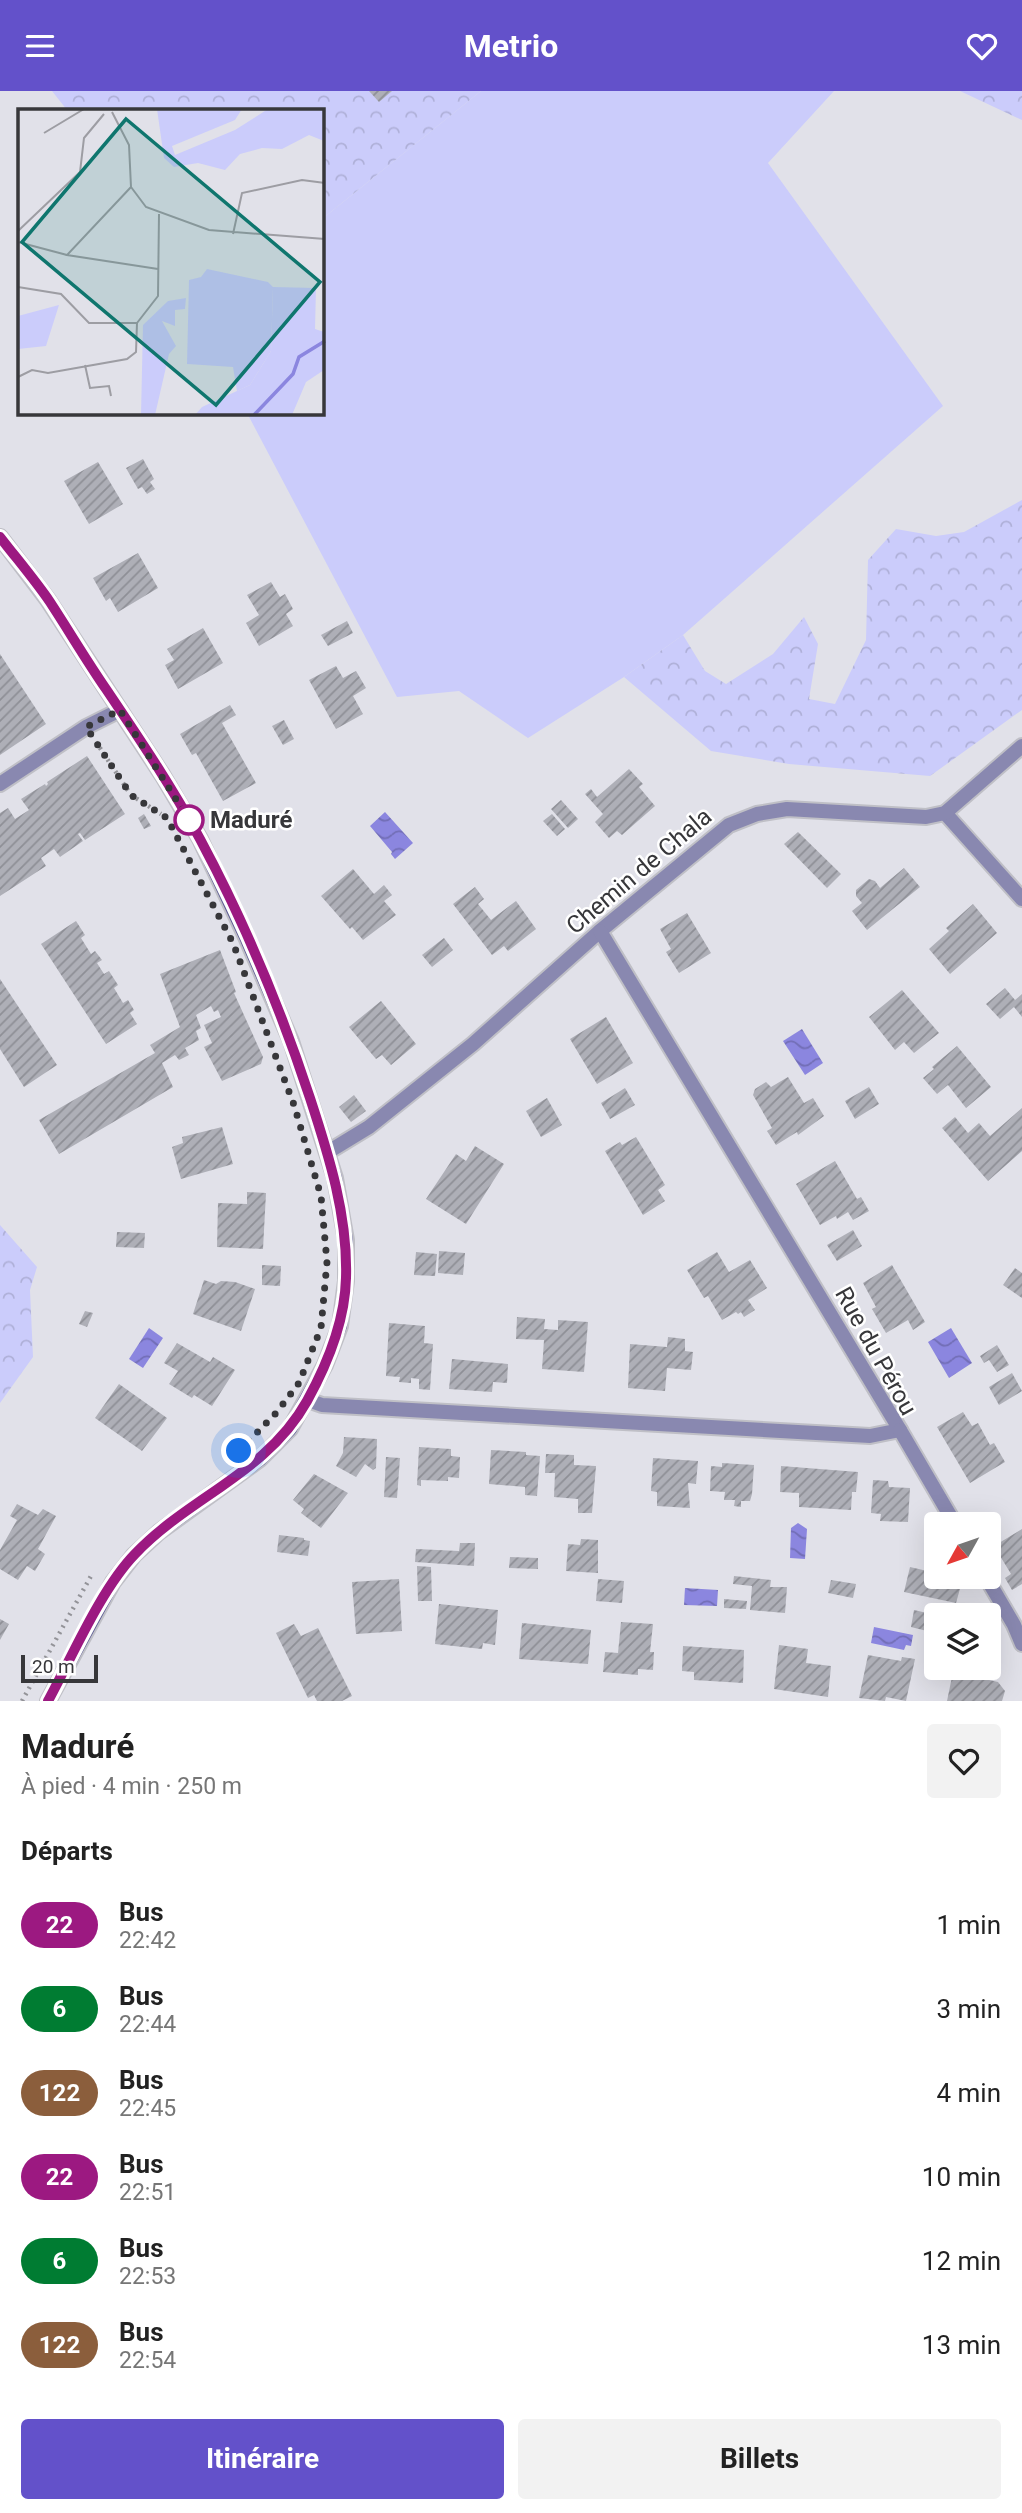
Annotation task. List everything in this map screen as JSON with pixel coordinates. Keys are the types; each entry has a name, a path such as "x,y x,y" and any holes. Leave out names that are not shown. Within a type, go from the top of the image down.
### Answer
{"main road":[{"path":"0,537 48,600 200,839 291,1041 328,1152 346,1240 346,1280 340,1326 325,1365 290,1429 260,1459 159,1532 134,1555 113,1582 48,1701"}],"street":[{"path":"0,785 86,727 120,710"},
{"path":"1022,746 945,813 1022,899"},
{"name":"Chemin de Chala","path":"328,1152 369,1127 463,1052 600,931 729,825 757,814 787,809 926,817 945,813"},
{"name":"Rue du Pérou","path":"308,1400 322,1405 870,1436 900,1430 600,931"},
{"path":"900,1430 948,1512"},
{"path":"993,1589 1022,1644"}],"path":[{"path":"86,727 131,795 167,818"},
{"path":"22,1701 94,1573"}],"green space":[{"path":"52,91 481,91 324,217 324,109 66,109"},
{"path":"481,91 834,91 768,163 943,406 683,635 624,677 528,738 459,691 397,697 248,415 324,415 324,217"},
{"path":"960,91 1022,91 1022,120"},
{"path":"1022,500 1022,710 930,776 789,764 711,751 624,677 683,635 705,671 726,684 773,654 804,617 818,644 809,699 835,704 866,640 868,560 896,529 936,536 964,532"},
{"path":"0,1225 37,1267 30,1290 33,1357 0,1403"}],"water":[{"path":"385,812 413,843 395,859 370,826"},
{"path":"802,1029 823,1063 805,1075 783,1041"},
{"path":"149,1328 163,1338 143,1368 129,1359"},
{"path":"951,1328 972,1363 949,1378 928,1342"},
{"path":"798,1523 807,1529 805,1559 790,1558 791,1528"},
{"path":"685,1588 718,1590 717,1606 684,1605"},
{"path":"874,1627 913,1635 911,1646 906,1645 904,1650 871,1643"}],"building":[{"path":"369,91 392,91 379,102"},
{"path":"143,459 154,479 150,482 155,489 147,494 142,487 138,489 126,468"},
{"path":"98,462 123,504 89,524 64,481"},
{"path":"138,553 158,588 118,612 110,598 106,601 93,578"},
{"path":"271,582 280,597 285,594 293,609 286,614 293,626 259,646 246,623 259,615 247,595"},
{"path":"347,621 353,633 328,646 321,635"},
{"path":"203,628 223,663 178,689 165,665 174,660 167,649"},
{"path":"0,654 46,724 0,755"},
{"path":"336,666 343,678 356,671 366,688 353,696 363,714 336,729 309,680"},
{"path":"230,705 236,715 222,723 256,783 223,801 196,753 192,755 180,734"},
{"path":"284,720 294,739 283,745 272,726"},
{"path":"87,756 125,814 85,840 78,834 83,841 60,857 54,849 41,858 46,866 0,896 0,813 8,808 15,819 29,810 21,799 45,784 46,786 47,782"},
{"path":"629,769 643,784 639,787 655,806 622,835 617,831 609,838 595,822 603,814 585,794 591,789 597,797"},
{"path":"561,800 578,819 568,828 551,809"},
{"path":"144,814 151,826 144,829 138,818"},
{"path":"552,814 565,829 557,836 543,821"},
{"path":"798,832 841,874 827,888 784,844"},
{"path":"904,868 920,887 867,930 852,911 862,903 856,896 856,890 869,879 875,881 880,888"},
{"path":"353,869 374,894 384,885 392,895 384,901 396,915 363,940 321,896"},
{"path":"475,887 484,899 478,904 491,920 516,901 536,929 508,951 504,946 492,955 453,904"},
{"path":"973,904 997,933 950,974 929,949 949,931 946,928"},
{"path":"687,913 711,953 679,973 666,952 671,949 660,929"},
{"path":"76,921 85,935 81,938 91,954 95,951 102,960 97,963 104,974 109,971 118,985 114,988 123,1003 128,1000 134,1010 130,1013 137,1024 106,1044 41,944"},
{"path":"444,938 453,950 432,967 422,955"},
{"path":"220,950 236,992 234,993 263,1057 261,1064 222,1081 204,1047 212,1043 204,1025 221,1017 218,1010 214,1012 211,1006 196,1015 201,1028 196,1031 199,1040 185,1048 189,1055 179,1060 175,1055 162,1063 173,1087 59,1154 39,1120 155,1053 150,1045 180,1027 160,974"},
{"path":"0,979 57,1065 24,1087 0,1049"},
{"path":"1005,988 1015,1000 1022,994 1022,1017 1014,1007 1000,1019 986,1004"},
{"path":"902,990 939,1033 914,1053 904,1042 895,1050 869,1017"},
{"path":"381,1001 416,1044 391,1065 382,1055 376,1059 349,1027"},
{"path":"606,1017 633,1063 597,1084 570,1039"},
{"path":"957,1046 991,1087 966,1108 948,1085 937,1094 923,1078"},
{"path":"788,1077 804,1103 813,1098 824,1116 798,1135 797,1132 776,1145 767,1131 772,1128 753,1095 755,1089 766,1082 771,1087"},
{"path":"869,1087 879,1104 855,1119 845,1101"},
{"path":"625,1088 635,1105 610,1119 601,1103"},
{"path":"354,1095 366,1111 351,1122 339,1107"},
{"path":"547,1098 562,1125 541,1137 526,1111"},
{"path":"1022,1108 1022,1151 988,1181 942,1128 955,1117 968,1133 979,1123 990,1136"},
{"path":"222,1127 233,1164 181,1179 172,1147 183,1143 182,1137"},
{"path":"636,1137 665,1185 658,1190 665,1201 643,1215 605,1151"},
{"path":"475,1146 504,1164 466,1224 426,1199 456,1154 466,1161"},
{"path":"835,1161 857,1199 861,1197 869,1211 853,1220 848,1212 820,1225 796,1184"},
{"path":"247,1192 266,1193 263,1249 217,1247 218,1203 247,1204"},
{"path":"853,1230 862,1246 837,1261 827,1245"},
{"path":"117,1232 145,1233 144,1248 116,1247"},
{"path":"439,1251 465,1253 463,1275 438,1273"},
{"path":"416,1252 437,1254 435,1276 414,1275"},
{"path":"717,1252 729,1272 750,1260 767,1288 748,1300 755,1310 744,1317 741,1312 736,1312 722,1320 708,1296 704,1298 687,1270"},
{"path":"262,1265 281,1266 280,1286 262,1285"},
{"path":"892,1265 925,1322 913,1330 908,1320 886,1333 872,1309 876,1307 863,1283"},
{"path":"1015,1268 1022,1273 1022,1298 1003,1285"},
{"path":"204,1280 216,1284 221,1281 235,1282 255,1289 241,1331 193,1314"},
{"path":"85,1311 93,1313 87,1327 79,1324"},
{"path":"517,1317 545,1319 544,1329 558,1330 558,1320 588,1322 584,1372 542,1369 544,1340 516,1339"},
{"path":"389,1323 425,1326 424,1343 433,1344 430,1390 419,1389 419,1379 411,1378 411,1383 399,1382 400,1377 386,1376"},
{"path":"668,1337 685,1339 685,1351 693,1352 691,1370 667,1368 665,1391 628,1388 630,1344 667,1347"},
{"path":"177,1343 210,1362 213,1357 235,1370 212,1406 169,1384 178,1371 164,1363"},
{"path":"997,1345 1009,1365 997,1372 989,1360 984,1363 980,1356"},
{"path":"452,1359 508,1364 507,1383 493,1382 492,1392 449,1389"},
{"path":"1012,1373 1022,1391 999,1405 989,1387"},
{"path":"119,1384 167,1418 142,1451 95,1418"},
{"path":"963,1412 972,1426 978,1423 990,1445 994,1443 1005,1462 970,1483 937,1427"},
{"path":"344,1437 377,1439 376,1468 373,1470 365,1464 356,1477 336,1466 343,1453"},
{"path":"419,1447 451,1449 451,1456 460,1457 459,1478 448,1477 448,1481 421,1480 421,1486 417,1485"},
{"path":"491,1450 526,1452 526,1455 540,1456 537,1496 525,1495 525,1487 489,1484"},
{"path":"546,1454 574,1455 574,1465 596,1466 592,1513 578,1513 578,1499 554,1497 555,1473 545,1473"},
{"path":"386,1457 400,1458 397,1498 384,1497"},
{"path":"653,1458 698,1461 696,1484 688,1483 690,1508 657,1506 657,1492 651,1491"},
{"path":"722,1463 754,1465 750,1501 741,1501 741,1507 734,1506 735,1500 724,1500 725,1492 710,1491 711,1466 722,1467"},
{"path":"781,1466 858,1472 856,1492 852,1492 851,1510 799,1507 799,1493 780,1492"},
{"path":"314,1474 348,1493 321,1528 301,1513 304,1509 293,1500"},
{"path":"873,1480 888,1481 889,1487 910,1488 908,1522 880,1521 881,1514 871,1513"},
{"path":"17,1504 38,1515 43,1509 56,1516 38,1549 45,1554 35,1571 27,1566 18,1580 0,1569 0,1550 17,1520 10,1516"},
{"path":"1022,1529 1022,1584 1012,1590 1005,1578 1011,1574 1001,1558 1001,1542"},
{"path":"279,1535 310,1541 308,1556 277,1552"},
{"path":"581,1539 598,1540 598,1573 566,1571 568,1544 580,1545"},
{"path":"460,1543 475,1543 474,1566 415,1562 416,1549 459,1551"},
{"path":"510,1557 538,1558 538,1569 509,1568"},
{"path":"417,1566 431,1567 432,1601 418,1601"},
{"path":"910,1567 924,1570 924,1589 960,1589 956,1603 904,1592"},
{"path":"734,1576 771,1580 770,1587 787,1587 785,1613 750,1610 752,1586 733,1584"},
{"path":"399,1579 402,1631 356,1634 352,1582"},
{"path":"598,1579 624,1581 622,1603 596,1601"},
{"path":"831,1580 856,1584 853,1598 828,1593"},
{"path":"724,1599 747,1601 746,1609 724,1608"},
{"path":"439,1604 498,1610 495,1645 483,1643 482,1649 435,1644"},
{"path":"914,1610 924,1612 924,1630 911,1627"},
{"path":"0,1619 9,1624 0,1640"},
{"path":"621,1622 653,1624 650,1652 654,1652 653,1670 638,1669 638,1675 603,1672 605,1652 618,1653"},
{"path":"522,1623 591,1630 588,1664 519,1659"},
{"path":"294,1624 301,1636 318,1628 352,1696 342,1701 317,1701 314,1695 308,1698 276,1633"},
{"path":"779,1645 808,1649 806,1663 831,1666 828,1697 774,1689"},
{"path":"683,1646 744,1650 743,1683 694,1680 694,1672 682,1671"},
{"path":"868,1655 901,1661 902,1657 915,1659 906,1701 886,1697 885,1701 859,1698"},
{"path":"951,1680 989,1680 998,1682 1005,1691 1002,1701 947,1701"}],"bus line":[{"name":"22","path":"0,537 48,600 163,776 200,839 291,1041 328,1152 346,1240 346,1280 340,1326 325,1365 290,1429 260,1459 159,1532 134,1555 113,1582 48,1701"}],"place":[{"name":"Maduré","path":"189,820"}],"route":[{"path":"189,820 120,710 86,727 131,795 167,818 233,943 294,1105 321,1196 327,1262 321,1328 299,1383 277,1412 239,1451"}]}
